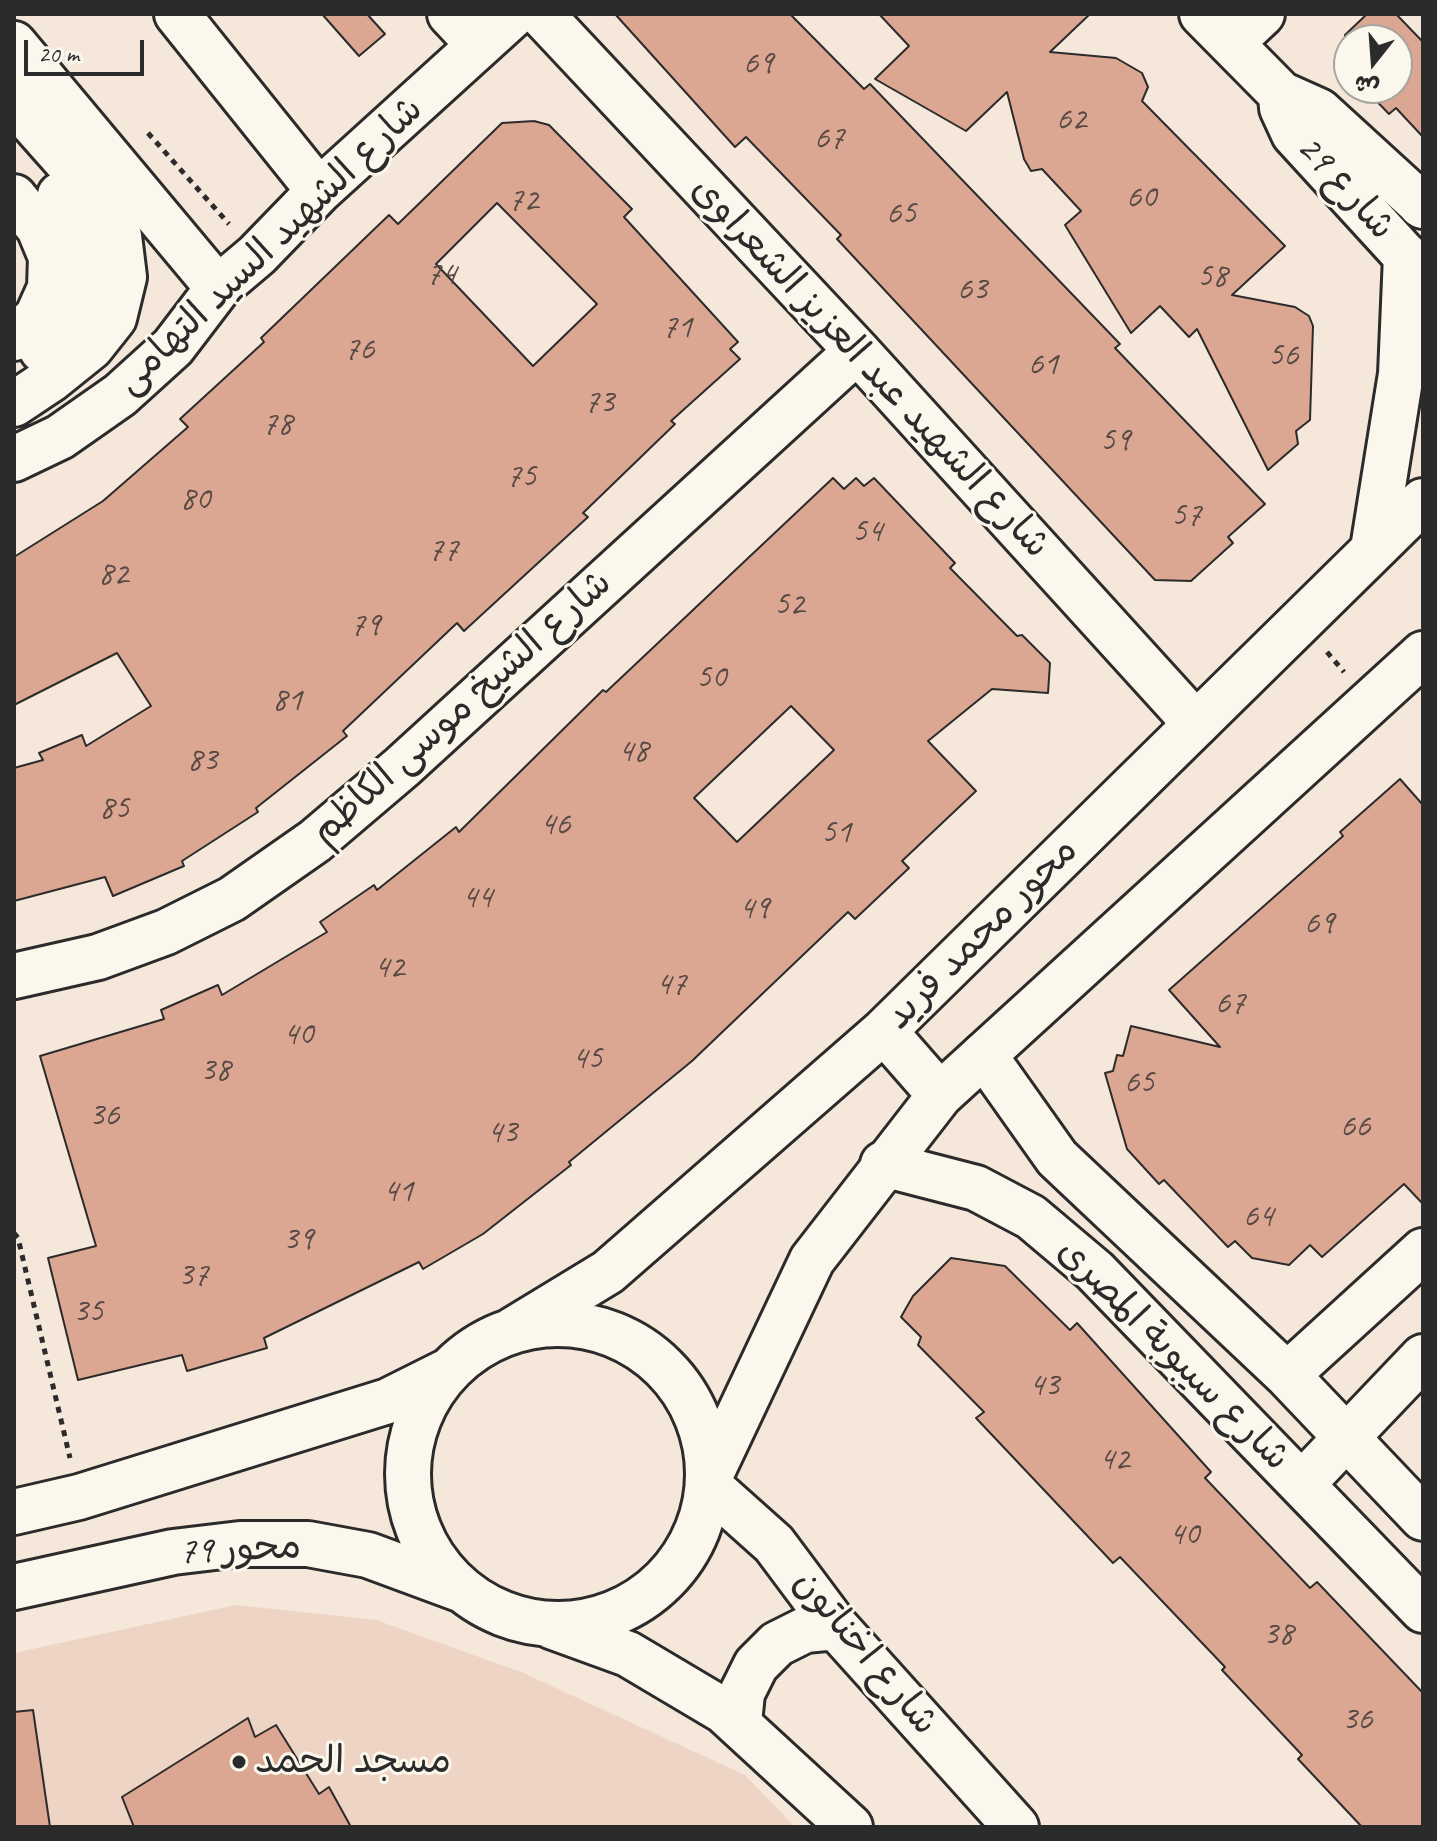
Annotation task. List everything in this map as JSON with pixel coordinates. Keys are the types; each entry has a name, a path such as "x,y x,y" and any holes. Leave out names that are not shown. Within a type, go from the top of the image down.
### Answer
{"main road":[{"path":"177,14 319,191"},
{"name":"شارع الشهيد السيد التهامى","path":"14,459 60,437 120,395 173,347 218,288 257,255 319,191 464,29 514,14"},
{"name":"شارع الشهيد عبد العزيز الشعراوى","path":"541,14 857,351 1196,724"},
{"path":"1216,29 1262,14"},
{"name":"شارع 29","path":"1216,29 1281,94 1319,111 1422,205"},
{"path":"14,44 218,288"},
{"name":"شارع 29","path":"1281,94 1282,108 1294,134 1414,266"},
{"path":"14,102 100,199 119,236 124,277 114,318 91,347 14,404"},
{"path":"14,140 73,211 88,237 93,268 88,299 73,325 14,369"},
{"path":"14,197 39,228 51,257 50,288 37,317 14,338"},
{"path":"1373,549 1401,374 1414,266"},
{"name":"شارع الشيخ موسى الكاظم","path":"14,976 98,957 166,932 232,899 315,841 402,767 857,351"},
{"name":"محور محمد فريد","path":"511,1331 608,1272 884,1031 1423,501"},
{"path":"545,1624 585,1622 623,1610 656,1588 683,1559 700,1524 708,1482 812,1260 883,1164 940,1095 1423,654"},
{"path":"884,1031 940,1095"},
{"name":"شارع سيبوبة المصرى","path":"984,1055 1057,1158 1287,1375 1423,1518"},
{"name":"شارع سيبوبة المصرى","path":"883,1164 976,1188 1031,1217 1095,1271 1423,1610"},
{"path":"1287,1375 1423,1251"},
{"path":"14,1512 79,1497 388,1401 448,1370 478,1347 511,1331 552,1324 593,1328 631,1343 664,1367 688,1400 704,1437 708,1482"},
{"path":"1302,1484 1423,1357"},
{"path":"448,1370 424,1403 410,1442 407,1483 416,1523 434,1560 462,1590 488,1607 628,1654 739,1723 850,1827"},
{"name":"شارع اخناتون","path":"708,1482 774,1544 836,1627 1016,1827"},
{"name":"محور 79","path":"14,1587 173,1552 240,1544 308,1544 368,1555 462,1590"},
{"path":"739,1723 742,1693 756,1665 777,1644 805,1630 836,1627"}],"path":[{"path":"1300,621 1371,703"},
{"path":"14,1233 18,1238 79,1497"}],"shaded area":[{"path":"236,1605 376,1620 521,1672 745,1775 795,1827 14,1827 14,1653"}],"building":[{"path":"322,14 367,14 385,34 359,56"},
{"path":"615,14 790,14 864,89 870,84 1120,344 1115,348 1265,504 1228,537 1233,543 1191,581 1155,580 837,239 841,235 746,137 735,147"},
{"path":"879,14 1090,14 1050,52 1116,58 1142,73 1148,87 1142,101 1285,246 1232,295 1295,307 1309,316 1313,326 1310,420 1296,431 1298,444 1268,470 1197,329 1189,337 1160,306 1131,333 1065,225 1081,211 1042,169 1031,171 1024,159 1007,92 966,131 875,79 909,46"},
{"path":"1367,14 1396,14 1406,24 1357,24"},
{"path":"1413,32 1423,42 1423,137 1396,108 1389,114 1379,104 1413,104"},
{"path":"534,121 549,125 632,209 624,217 738,342 730,349 740,359 671,421 675,424 583,513 588,517 464,631 457,623 343,731 347,736 256,808 258,812 182,861 184,866 113,896 105,877 14,901 14,768 43,760 39,753 82,735 86,746 151,706 117,653 14,705 14,557 103,501 188,427 180,419 264,342 261,338 389,215 398,224 502,123","holes":["497,203 597,304 533,366 436,264"]},
{"path":"833,478 844,489 856,478 864,486 874,478 955,563 950,568 1017,636 1022,635 1050,663 1048,693 992,689 928,741 976,791 902,861 909,868 855,919 848,912 692,1061 569,1162 571,1165 483,1234 423,1269 419,1262 264,1338 267,1348 187,1371 182,1355 78,1380 48,1258 96,1246 40,1056 164,1019 161,1010 218,985 222,995 327,932 320,922 374,885 377,890 456,827 459,832 603,690 606,692","holes":["791,706 834,750 737,842 694,798"]},
{"path":"1400,779 1423,805 1423,1204 1404,1184 1322,1257 1310,1245 1289,1265 1252,1258 1235,1241 1228,1247 1164,1180 1159,1184 1127,1149 1105,1073 1113,1071 1117,1055 1123,1056 1131,1026 1220,1047 1169,990 1343,836 1340,832"},
{"path":"951,1258 1005,1266 1070,1330 1077,1323 1211,1472 1205,1478 1310,1588 1317,1582 1423,1693 1423,1827 1362,1827 1298,1759 1302,1755 1222,1670 1225,1667 1120,1557 1113,1563 976,1418 984,1412 918,1345 921,1337 901,1317 913,1296"},
{"path":"33,1710 50,1827 14,1827 14,1712"},
{"name":"مسجد الحمد","path":"248,1718 255,1737 276,1725 319,1794 329,1787 351,1827 134,1827 122,1797"}],"place":[{"name":"مسجد الحمد","path":"239,1762"}]}
